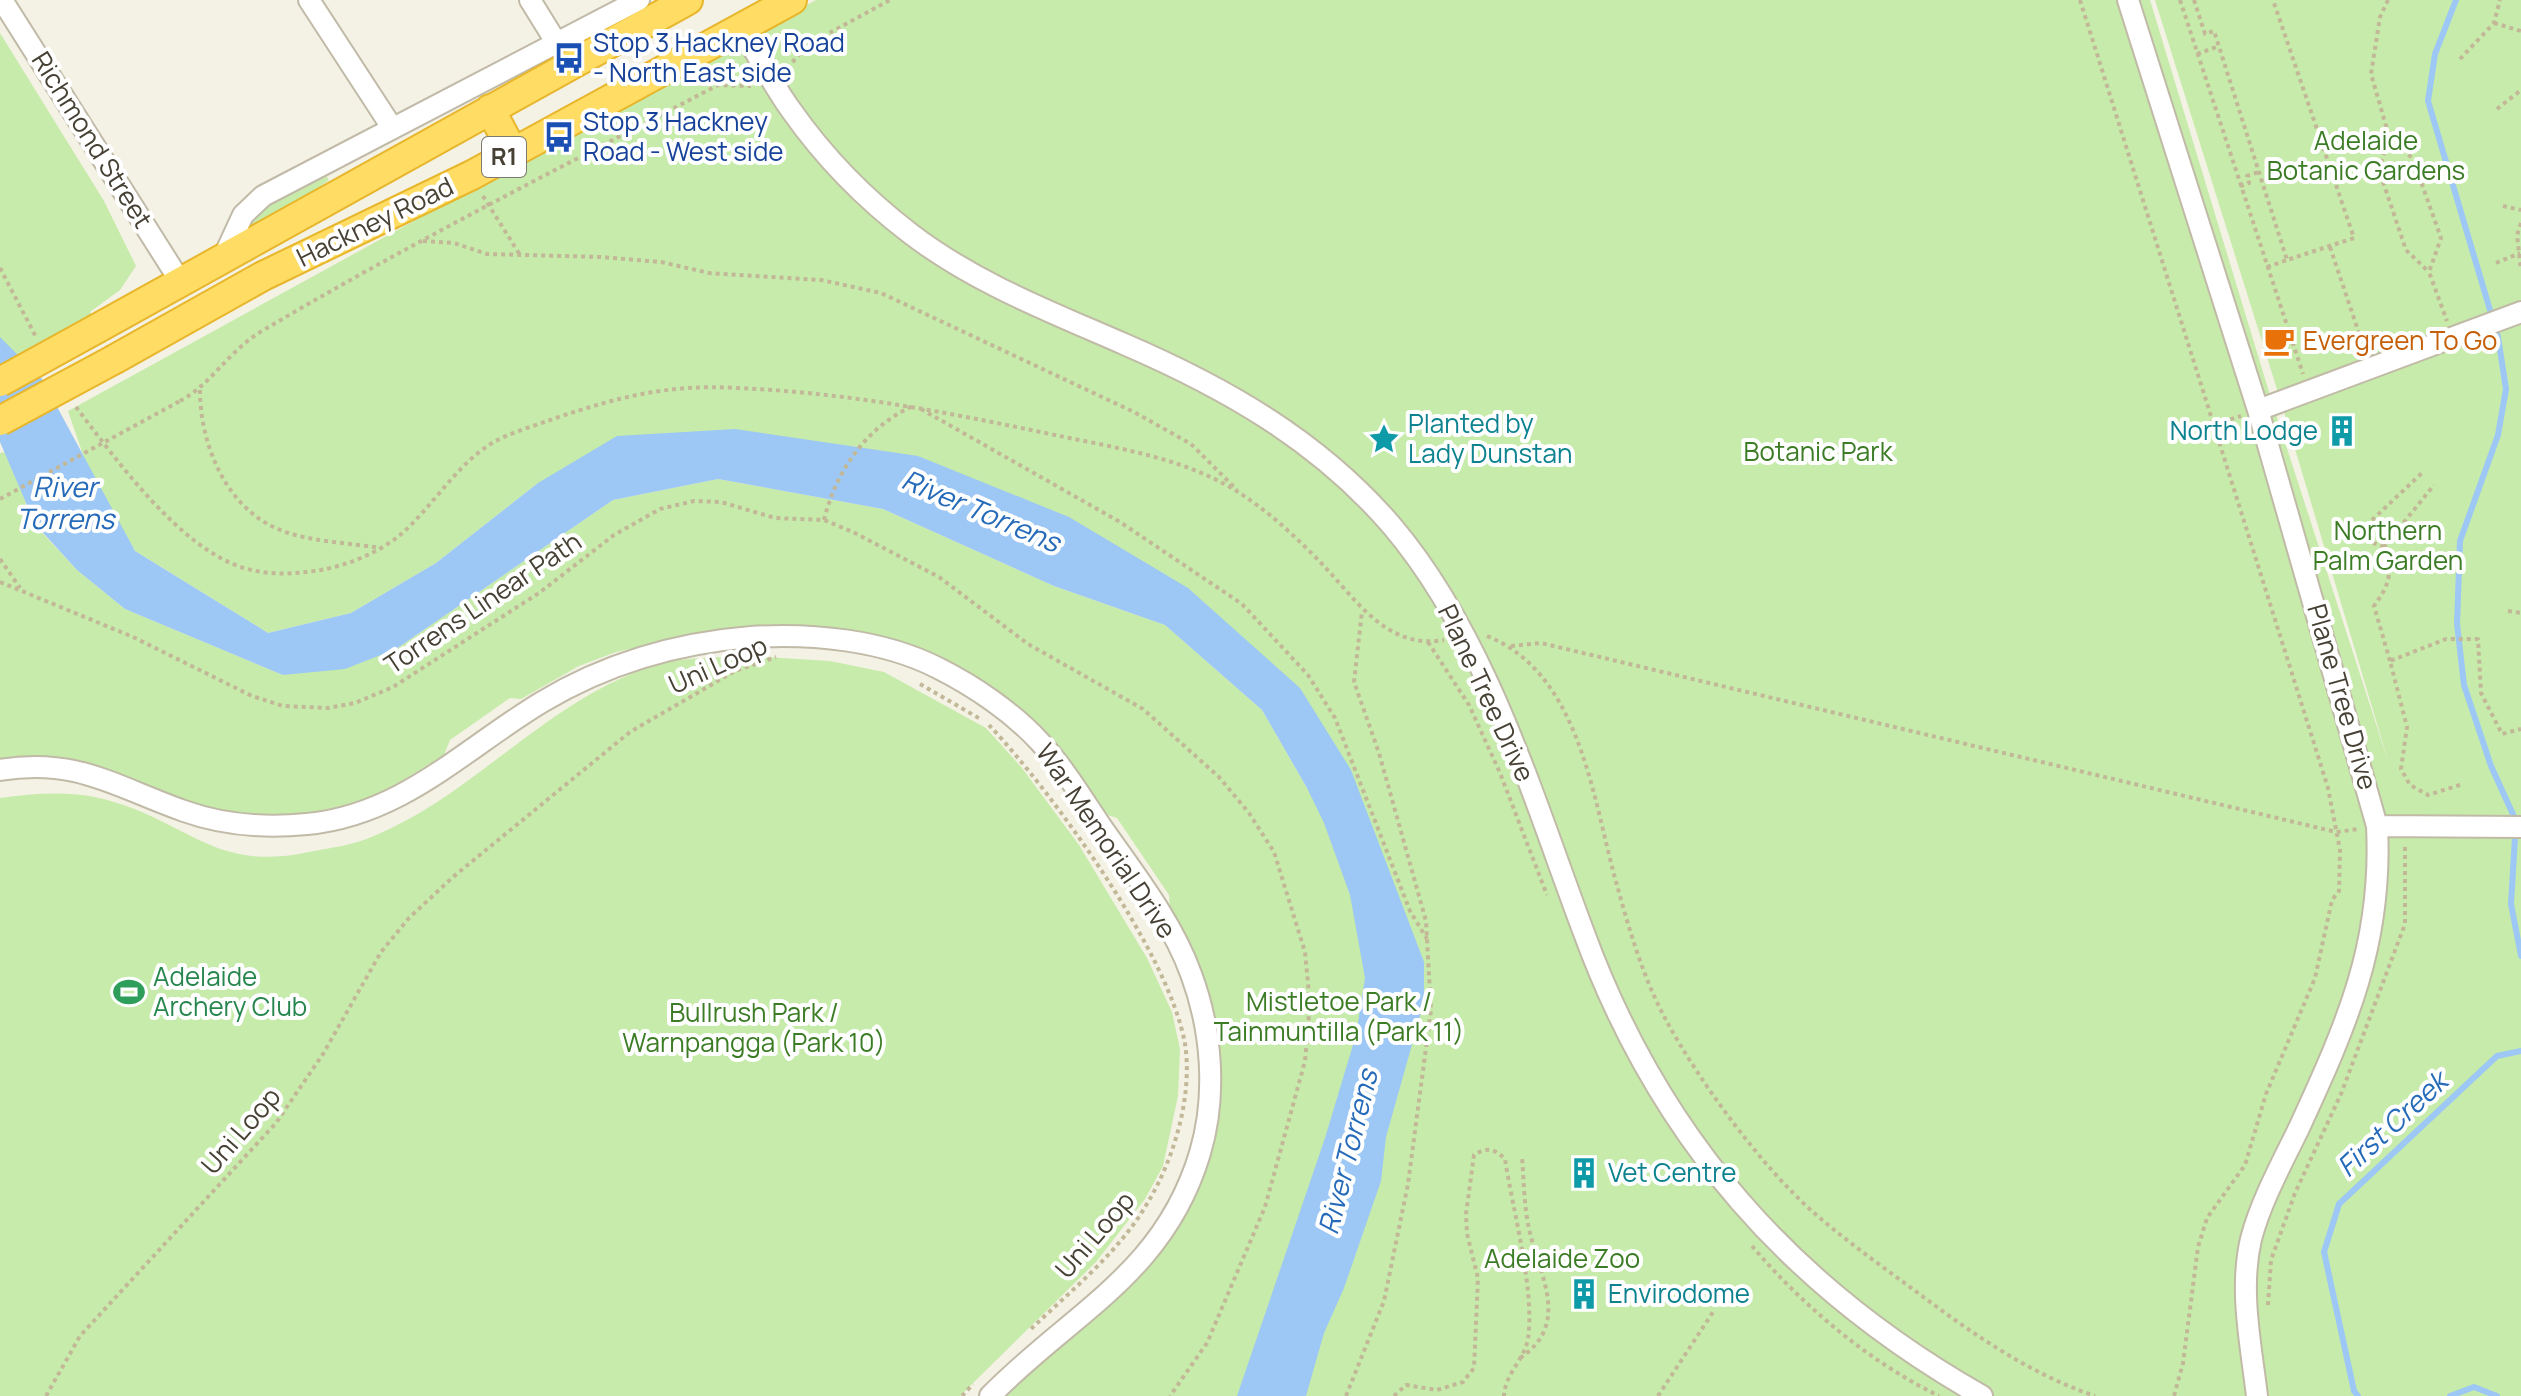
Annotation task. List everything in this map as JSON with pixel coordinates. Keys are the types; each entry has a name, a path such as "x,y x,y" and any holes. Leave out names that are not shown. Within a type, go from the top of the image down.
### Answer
{"highway":[{"name":"Hackney Road","path":"0,382 688,0"},
{"name":"Hackney Road","path":"0,421 263,276 472,175 792,0"},
{"path":"490,109 513,152"},
{"path":"180,281 263,276"}],"street":[{"name":"Richmond Street","path":"2,0 180,281"},
{"path":"309,0 391,126"},
{"path":"530,0 556,42"},
{"path":"224,256 243,215 263,196 391,126 639,0"},
{"name":"Plane Tree Drive","path":"2128,0 2258,410 2377,826 2379,863 2361,981 2341,1035 2252,1237 2245,1297 2257,1396"},
{"name":"Plane Tree Drive","path":"741,28 772,80 827,157 914,236 989,283 1183,370 1259,412 1343,473 1395,530 1463,634 1524,771 1622,1027 1671,1113 1730,1192 1793,1259 1883,1335 1982,1396"},
{"path":"2258,410 2452,337 2507,320"},
{"name":"War Memorial Drive","path":"0,770 63,766 212,820 277,827 311,824 370,812 401,798 542,702 618,664 647,654 707,641 814,636 866,644 937,667 1006,711 1040,742 1129,866 1190,970 1201,1005 1211,1083 1209,1117 1199,1157 1162,1235 1118,1284 983,1389"},
{"path":"2377,826 2511,827"}],"path":[{"path":"0,499 200,390 234,350 423,241 718,85 746,87 772,80 809,44 890,0"},
{"path":"2080,0 2328,788 2340,850 2339,891 2332,900 2322,958 2306,1004 2266,1094 2245,1165 2207,1218 2198,1247 2183,1363 2174,1396"},
{"path":"2180,0 2308,391"},
{"path":"2194,0 2205,34 2214,31 2287,260"},
{"path":"2267,267 2354,238 2273,0"},
{"path":"2388,0 2380,17 2371,74 2389,136 2413,159 2441,238 2429,272"},
{"path":"2460,59 2494,23 2500,0"},
{"path":"2494,23 2521,31"},
{"path":"2197,54 2219,46"},
{"path":"2497,109 2521,90"},
{"path":"2389,136 2379,170 2406,250 2429,272 2452,337"},
{"path":"2240,186 2249,183 2247,176 2259,172"},
{"path":"489,206 520,255"},
{"path":"2503,206 2521,210"},
{"path":"2521,223 2517,235 2521,270"},
{"path":"423,241 454,243 487,254 661,262 709,273 821,280 881,293 1134,412 1191,444 1239,492 1287,529 1362,611 1387,630 1428,642 1479,633 1510,646 1552,691 1576,737 1634,944 1665,1018 1698,1073 1754,1147 1811,1210 1942,1312 2017,1361 2095,1396"},
{"path":"2330,247 2361,339 2382,332 2393,360"},
{"path":"2496,263 2520,253"},
{"path":"0,268 36,338"},
{"path":"70,400 137,485 203,547 242,568 286,576 343,566 381,548 400,535 492,442 623,396 702,386 803,391 914,406 1132,452 1185,468 1239,492"},
{"path":"200,390 206,441 223,480 252,514 283,532 381,548"},
{"path":"914,406 1120,522 1242,604 1308,675 1335,718 1359,770 1410,911 1428,941"},
{"name":"Torrens Linear Path","path":"0,582 133,637 252,696 283,706 328,708 355,703 404,680 539,593 614,535 660,509 694,501 721,502 775,518 824,520 828,503 853,455 887,421 914,406"},
{"path":"2214,425 2258,410"},
{"path":"2424,471 2369,523 2365,532 2369,541 2384,547 2392,569 2387,587 2374,606 2407,727 2401,769 2410,785 2428,795 2460,785"},
{"path":"2384,547 2434,485"},
{"path":"0,559 21,590"},
{"path":"1346,1396 1384,1301 1408,1184 1431,1010 1428,941 1418,884 1354,682 1362,611"},
{"path":"2508,611 2521,613"},
{"path":"2390,661 2446,639 2478,639 2481,693 2502,734 2521,729"},
{"path":"1510,646 1541,643 2336,832"},
{"name":"Uni Loop","path":"46,1396 80,1336 276,1123 316,1066 381,952 409,918 453,877 630,732 735,671 782,655"},
{"name":"Uni Loop","path":"916,682 989,725 1025,763 1131,919 1179,1018 1185,1048 1184,1094 1175,1136 1164,1172 1148,1204 1108,1255 1018,1341"},
{"path":"2268,1316 2271,1260 2295,1193 2341,1094 2405,924 2405,825"},
{"path":"1394,1396 1406,1385 1437,1390 1463,1382 1474,1368 1478,1278 1467,1234 1466,1214 1474,1155 1485,1149 1496,1150 1505,1159 1528,1289 1528,1342 1504,1385 1504,1396"},
{"path":"1518,1359 1537,1346 1549,1316 1546,1282 1530,1232 1522,1157"},
{"path":"1658,1396 1715,1309"},
{"path":"962,1396 983,1389"}],"green space":[{"name":"Botanic Park","path":"816,0 2150,0 2273,405 2389,764 2281,402 2155,0 2521,0 2521,1396 1002,1396 1167,1238 1197,1190 1217,1118 1219,1046 1211,1001 1194,954 1170,911 1169,895 1117,818 1104,814 939,662 706,633 616,652 579,666 521,699 510,698 450,740 444,755 366,800 303,815 233,816 0,760 0,453 5,452 35,525 77,570 125,609 283,675 396,649 613,500 718,479 883,509 1054,586 1165,625 1262,710 1307,788 1300,688 918,456 538,483 436,563 351,613 268,633 135,551 90,475 68,411"},
{"path":"0,33 104,201 136,266 120,290 90,312 98,328 0,382"},
{"path":"324,172 329,180 304,198 245,228 263,207"},
{"name":"Bullrush Park / Warnpangga (Park 10)","path":"750,656 830,661 884,672 986,728 1022,768 1079,845 1147,958 1172,1012 1180,1049 1178,1096 1163,1166 1145,1199 1096,1262 960,1396 0,1396 0,798 57,794 100,798 141,812 206,843 251,856 277,857 334,848 366,839 410,818 575,703 610,684 672,661"}],"water":[{"name":"River Torrens","path":"0,337 42,379 135,551 268,633 351,613 436,563 538,483 617,436 735,429 918,456 1069,517 1188,588 1300,688 1351,770 1424,962 1424,1002 1386,1137 1381,1181 1344,1288 1324,1333 1306,1396 1237,1396 1325,1138 1356,1035 1365,978 1350,895 1324,823 1262,710 1165,625 1054,586 883,509 718,479 613,500 396,649 345,669 283,675 125,609 77,570 35,524 0,442"}],"waterway":[{"name":"First Creek","path":"2456,0 2435,54 2428,101 2498,337 2506,389 2498,435 2460,541 2457,624 2464,685 2491,766 2516,821 2511,904 2521,956"},
{"name":"First Creek","path":"2358,1396 2354,1391 2324,1252 2339,1204 2497,1056 2521,1051"},
{"name":"First Creek","path":"2450,1396 2474,1387 2497,1396"}],"place":[{"name":"Stop 3 Hackney Road - North East side","path":"569,58"},
{"name":"Stop 3 Hackney Road - West side","path":"559,137"},
{"name":"Evergreen To Go","path":"2279,341"},
{"name":"North Lodge","path":"2342,431"},
{"name":"Planted by Lady Dunstan","path":"1384,439"},
{"name":"Adelaide Archery Club","path":"129,992"},
{"name":"Vet Centre","path":"1584,1173"},
{"name":"Envirodome","path":"1584,1294"}],"park label":[{"name":"Adelaide Botanic Gardens","path":"2366,156"},
{"name":"Northern Palm Garden","path":"2388,546"},
{"name":"Mistletoe Park / Tainmuntilla (Park 11)","path":"1339,1017"},
{"name":"Adelaide Zoo","path":"1562,1259"}]}
